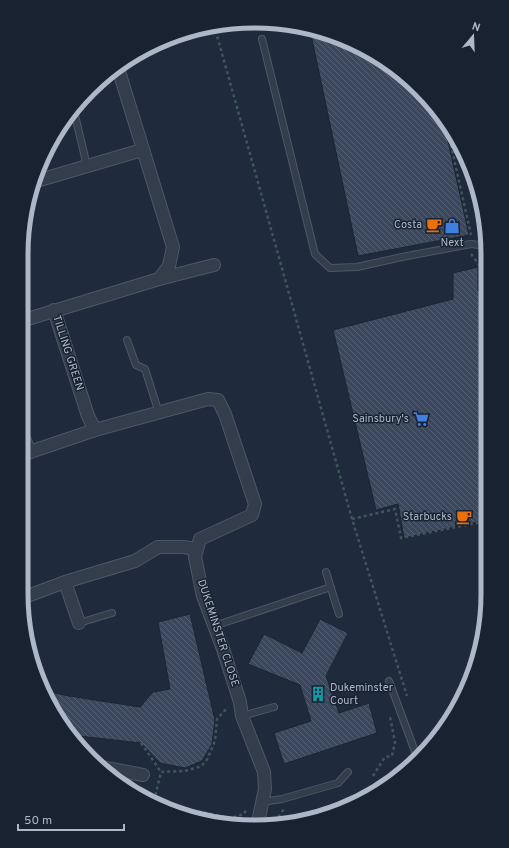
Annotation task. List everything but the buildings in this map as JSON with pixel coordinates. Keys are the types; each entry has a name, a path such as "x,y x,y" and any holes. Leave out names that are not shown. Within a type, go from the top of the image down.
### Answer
{"street":[{"path":"120,73 173,247 169,266 158,279"},
{"path":"41,180 142,150"},
{"name":"TILLING GREEN","path":"95,430 88,416 54,310 158,279 214,265"},
{"path":"28,319 54,310"},
{"path":"28,453 95,430 159,412 208,399 218,400 225,414 255,504 252,515 200,539 196,550 183,547 158,547 135,561 65,582 28,596"},
{"name":"DUKEMINSTER CLOSE","path":"196,550 194,557 203,596 240,702 242,716 264,772 265,789 258,820"},
{"path":"65,582 79,623"},
{"path":"112,769 143,775"}],"lane":[{"path":"262,39 315,254 330,268 357,267 471,244 481,245"},
{"path":"75,117 87,166"},
{"path":"127,340 136,365 146,369 159,412"},
{"path":"326,572 339,614"},
{"path":"214,626 331,587"},
{"path":"79,623 112,613"},
{"path":"389,681 416,753"},
{"path":"242,716 274,706"},
{"path":"262,802 282,799 338,783 348,772"},
{"path":"350,799 368,790"}],"path":[{"path":"215,31 352,519 407,698"},
{"path":"451,141 471,235"},
{"path":"471,254 481,267"},
{"path":"352,519 395,509 401,538 481,522"},
{"path":"161,772 184,771 199,767 206,762 216,741 217,719 229,705"},
{"path":"369,781 377,773 385,757 392,756 394,742 393,727 389,714"},
{"path":"141,743 161,772 155,797"},
{"path":"183,808 231,818 244,814"},
{"path":"281,818 280,816 284,809"}],"place":[{"name":"Costa","path":"434,225"},
{"name":"Next","path":"452,226"},
{"name":"Sainsbury's","path":"421,419"},
{"name":"Starbucks","path":"464,517"},
{"name":"Dukeminster Court","path":"318,694"}]}
